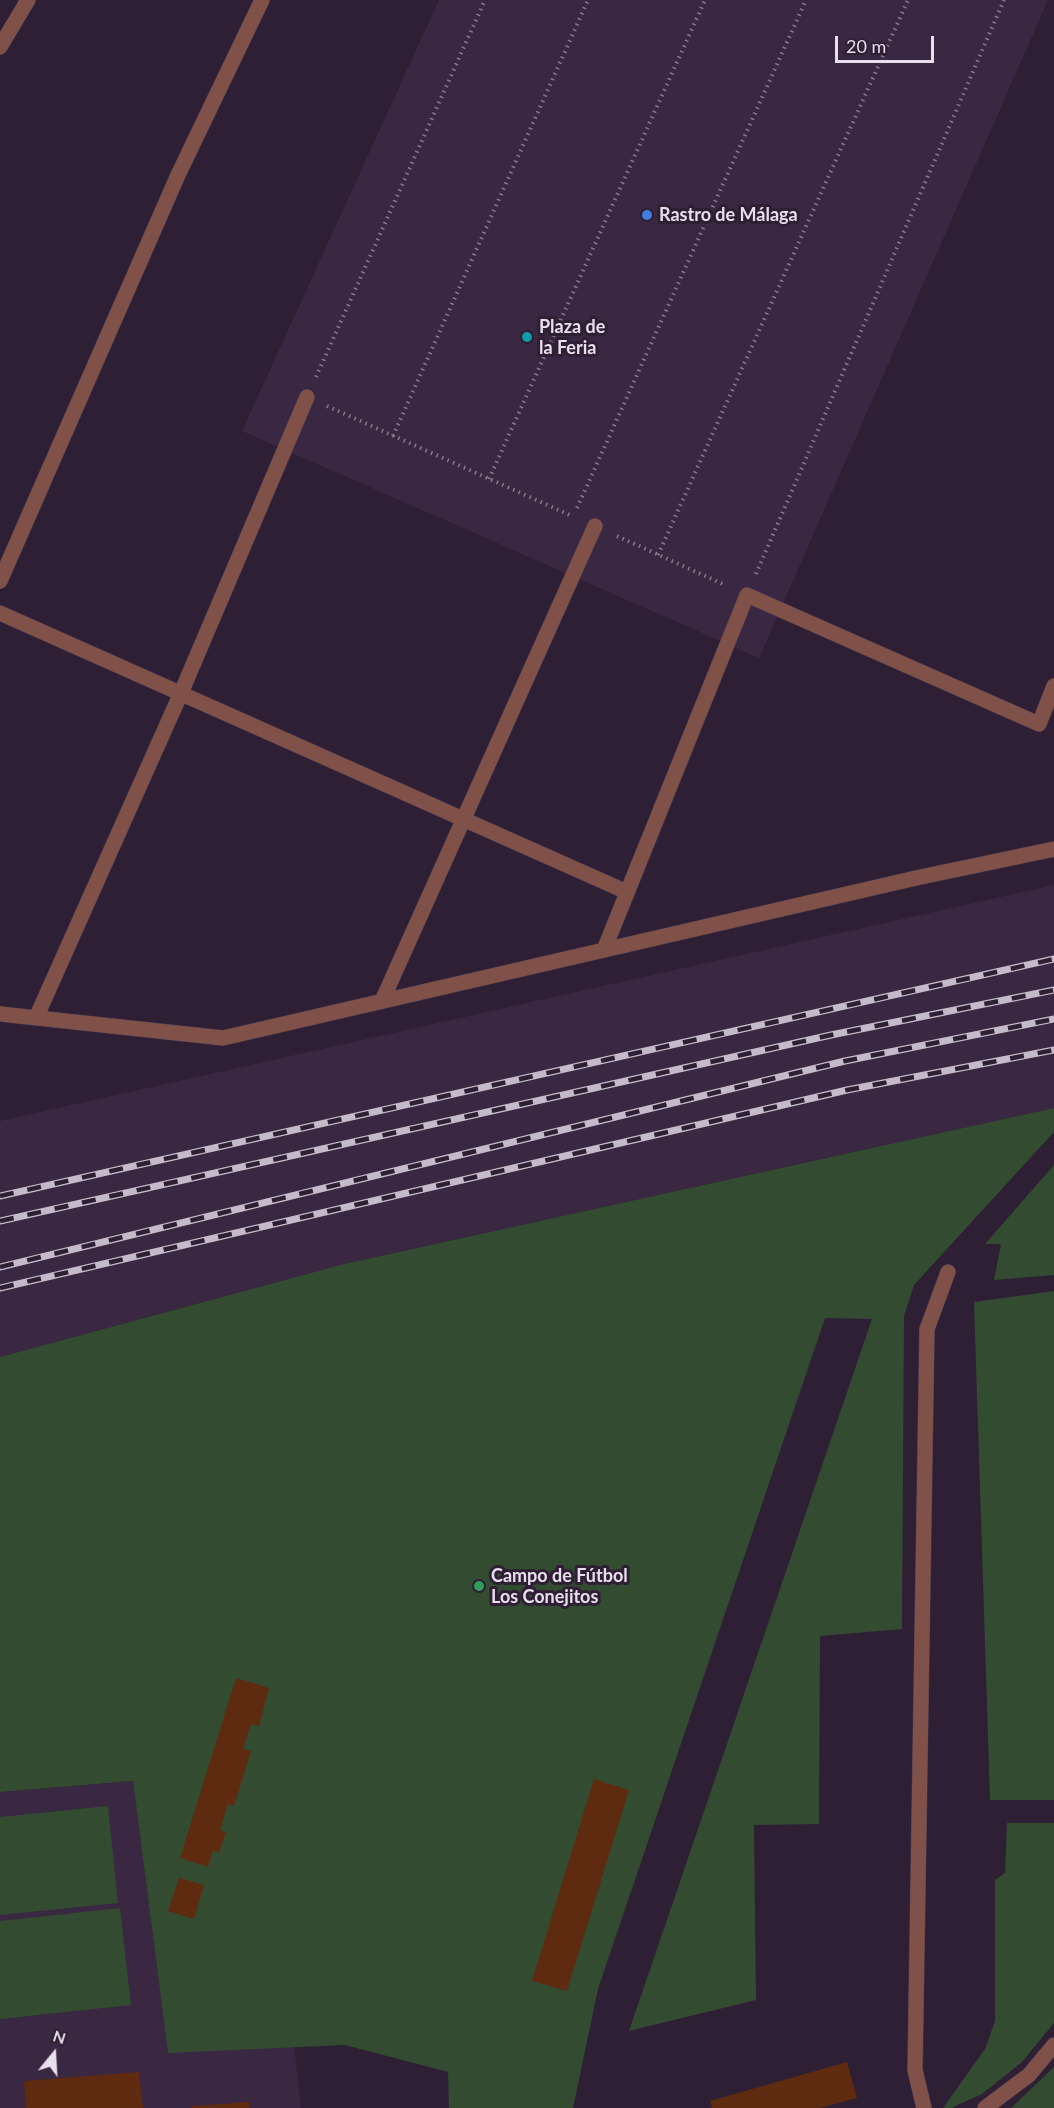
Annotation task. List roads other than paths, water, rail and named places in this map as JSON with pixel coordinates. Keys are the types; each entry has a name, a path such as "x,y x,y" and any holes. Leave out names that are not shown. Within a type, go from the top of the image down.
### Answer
{"lane":[{"path":"0,47 28,0"},
{"path":"0,581 178,175 262,0"},
{"path":"36,1018 181,693 307,397"},
{"path":"382,1001 595,526"},
{"path":"604,950 747,595 1039,724 1054,686"},
{"path":"0,613 627,892"},
{"path":"0,1014 223,1038 916,878 1054,849"},
{"path":"924,2108 915,2070 927,1329 948,1272"},
{"path":"985,2108 1029,2075 1054,2045"}],"railway":[{"path":"0,1196 1054,959"},
{"path":"0,1221 831,1035 1054,990"},
{"path":"0,1267 845,1061 1054,1019"},
{"path":"0,1288 847,1090 1054,1050"}],"place":[{"name":"Rastro de Málaga","path":"647,215"},
{"name":"Plaza de la Feria","path":"527,337"},
{"name":"Campo de Fútbol Los Conejitos","path":"479,1586"}]}
